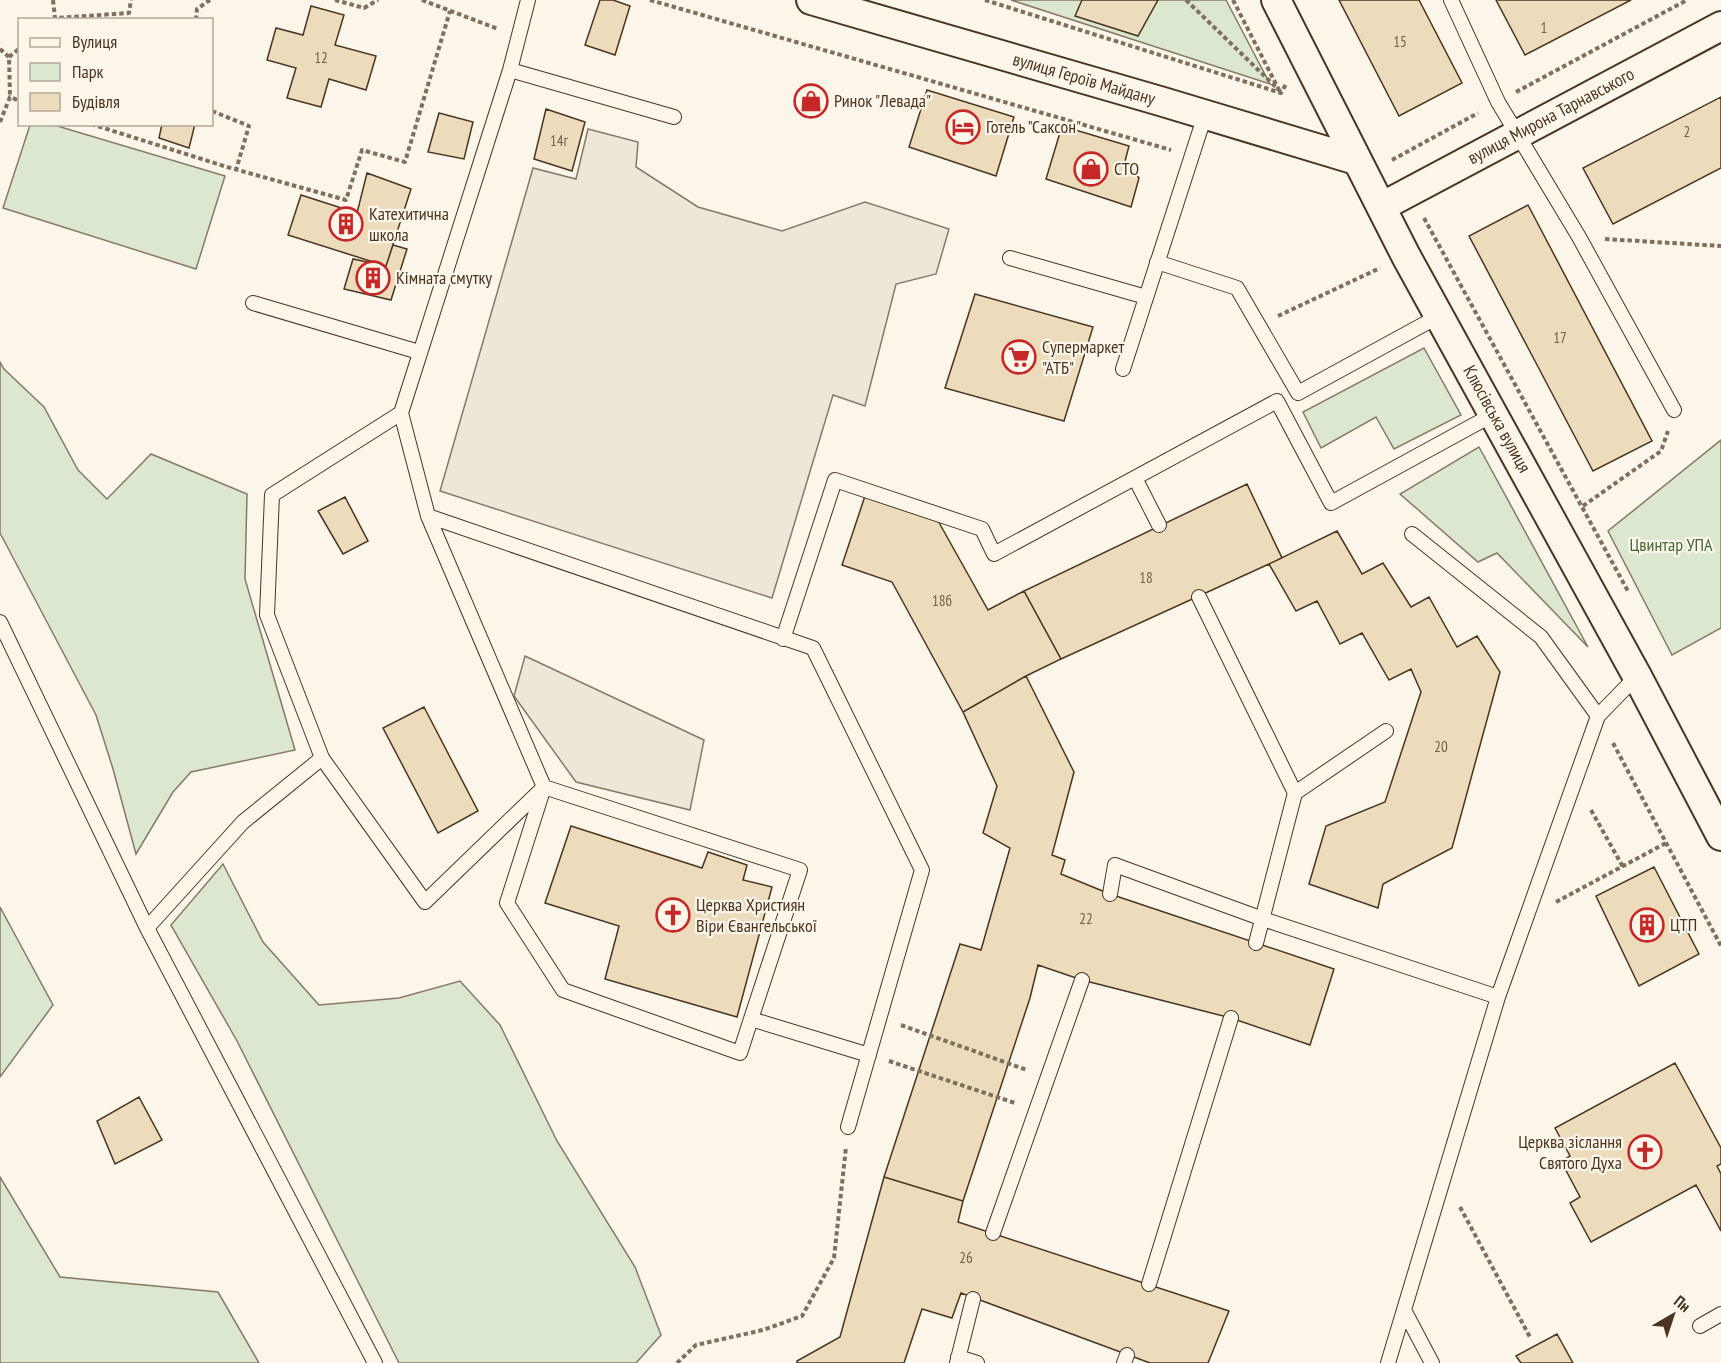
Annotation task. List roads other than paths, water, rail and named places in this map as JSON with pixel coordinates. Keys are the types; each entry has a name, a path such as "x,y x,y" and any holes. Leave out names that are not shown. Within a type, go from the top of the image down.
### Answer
{"street":[{"name":"вулиця Героїв Майдану","path":"811,0 1356,160"},
{"name":"Клюсівська вулиця","path":"1276,0 1406,256 1637,676 1721,836"},
{"name":"вулиця Мирона Тарнавського","path":"1381,207 1721,26"}],"lane":[{"path":"528,0 510,70 401,413 428,516 544,788 507,903 563,990 740,1053 800,870 544,788"},
{"path":"1452,0 1498,102 1579,237 1674,410"},
{"path":"510,70 674,117"},
{"path":"1123,369 1205,115"},
{"path":"1010,258 1146,297"},
{"path":"1157,262 1237,288 1298,393 1440,316"},
{"path":"253,303 419,352"},
{"path":"783,639 835,480 982,529 994,554 1277,401 1331,503 1494,414"},
{"path":"401,413 272,495 267,615 322,758 425,902 544,788"},
{"path":"1135,478 1160,525"},
{"path":"428,516 813,648 922,870 849,1127"},
{"path":"1412,534 1541,637 1598,716"},
{"path":"1199,597 1294,793 1256,943"},
{"path":"0,622 147,928 375,1363"},
{"path":"1388,1363 1498,997 1598,716 1637,676"},
{"path":"1294,793 1386,731"},
{"path":"147,928 243,822 322,758"},
{"path":"1110,894 1115,866 1263,920 1498,997"},
{"path":"993,1233 1082,980"},
{"path":"1149,1284 1231,1018"},
{"path":"751,1019 869,1055"},
{"path":"973,1299 957,1360 977,1363"},
{"path":"1404,1310 1432,1363"},
{"path":"1700,1326 1721,1314"}],"place":[{"name":"Ринок \"Левада\"","path":"811,101"},
{"name":"Готель \"Саксон\"","path":"963,127"},
{"name":"СТО","path":"1091,169"},
{"name":"Катехитична школа","path":"346,224"},
{"name":"Кімната смутку","path":"373,278"},
{"name":"Супермаркет \"АТБ\"","path":"1019,357"},
{"name":"Церква Християн Віри Євангельської","path":"673,915"},
{"name":"ЦТП","path":"1647,925"},
{"name":"Церква зіслання Святого Духа","path":"1645,1152"}],"park label":[{"name":"Цвинтар УПА","path":"1671,545"}]}
